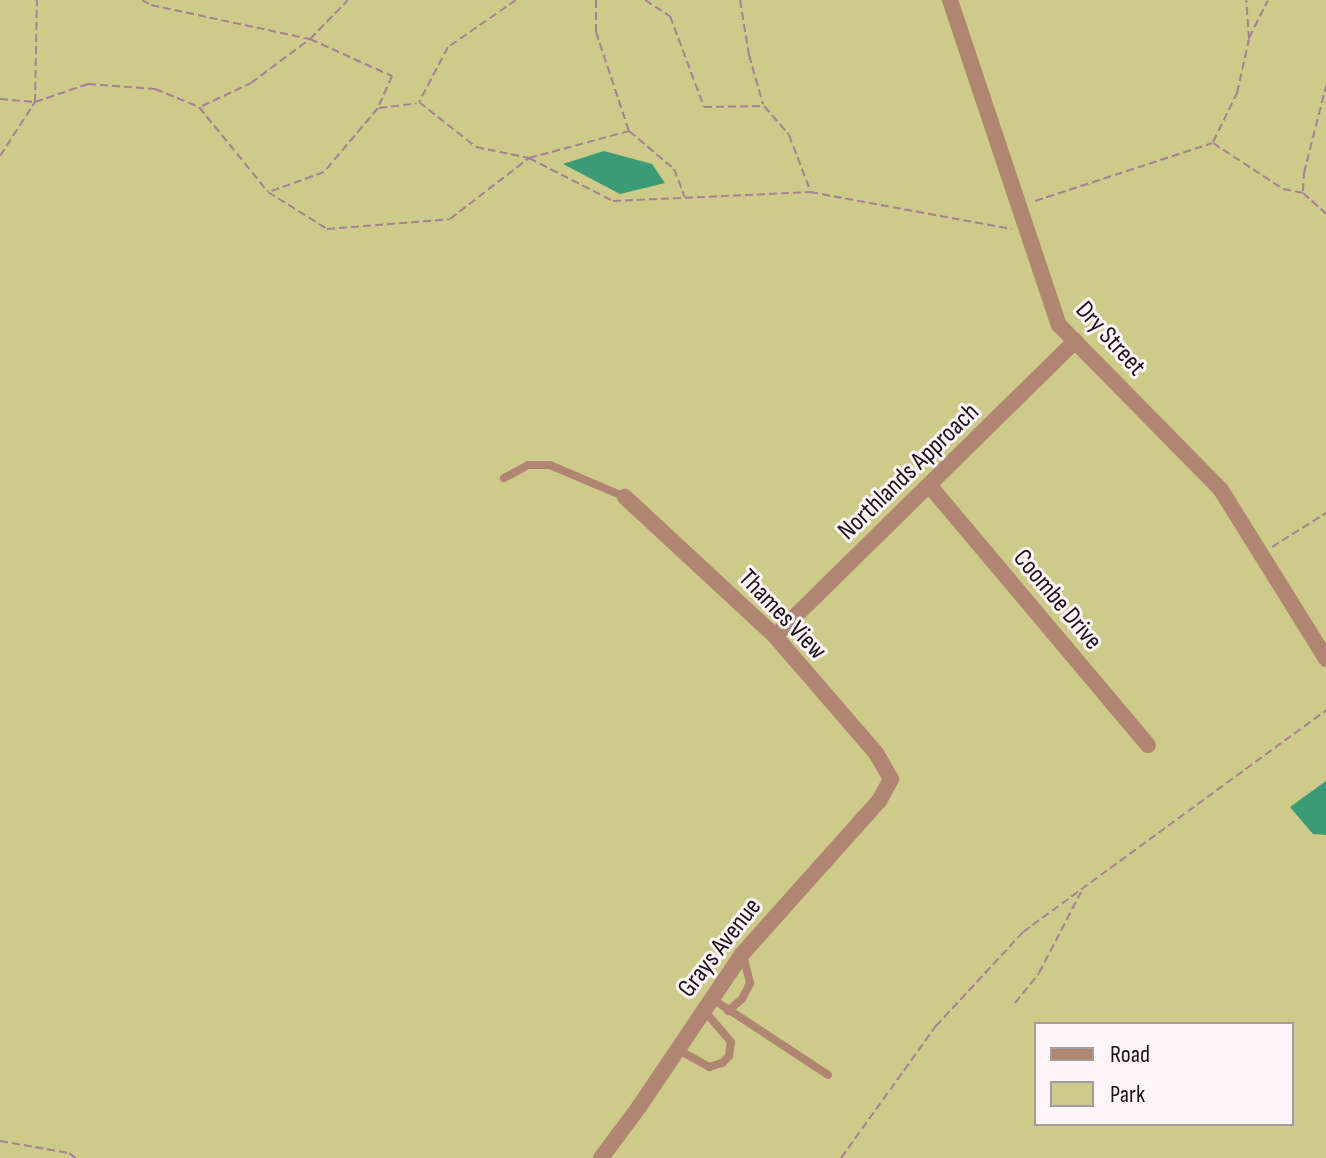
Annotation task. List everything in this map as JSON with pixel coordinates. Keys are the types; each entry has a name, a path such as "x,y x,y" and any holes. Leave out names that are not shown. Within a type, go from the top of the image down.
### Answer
{"street":[{"name":"Dry Street","path":"950,0 1059,325 1221,490 1326,659"},
{"name":"Northlands Approach","path":"775,636 1075,341"},
{"name":"Coombe Drive","path":"929,485 1148,745"},
{"name":"Thames View","path":"625,497 775,636 876,753 891,779"},
{"name":"Grays Avenue","path":"601,1158 743,953 879,801 891,779"}],"lane":[{"path":"504,478 528,465 550,465 625,497"},
{"path":"728,1011 742,999 750,983 743,953"},
{"path":"707,1003 728,1011 828,1075"},
{"path":"676,1048 709,1067 722,1063 729,1056 731,1042 707,1003"}],"path":[{"path":"0,156 35,102 37,0"},
{"path":"142,0 151,5 310,39 392,76 378,108 324,172 268,192"},
{"path":"199,107 251,83 310,39 348,0"},
{"path":"419,102 448,47 516,0"},
{"path":"596,0 596,32 629,131 674,169 685,198"},
{"path":"645,0 670,16 704,107 764,106"},
{"path":"740,0 749,55 764,106 789,135 810,192"},
{"path":"1246,0 1249,39"},
{"path":"1018,207 1212,143 1237,93 1249,39 1268,0"},
{"path":"0,99 35,102 88,84 155,89 199,107 268,192 327,229 450,219 529,158 629,131"},
{"path":"1303,193 1304,173 1326,86"},
{"path":"378,108 419,102 476,147 529,158 613,201 810,192 1026,231"},
{"path":"1212,143 1283,189 1303,193 1326,214"},
{"path":"1261,554 1326,513"},
{"path":"841,1158 936,1026 1023,932 1326,710"},
{"path":"1015,1003 1039,973 1082,891"},
{"path":"0,1141 69,1153 76,1158"}],"green space":[{"path":"0,0 1326,0 1326,1158 0,1158"}],"shaded area":[{"path":"604,151 652,164 665,183 620,194 563,164"},
{"path":"1326,781 1326,835 1313,834 1290,807"}]}
